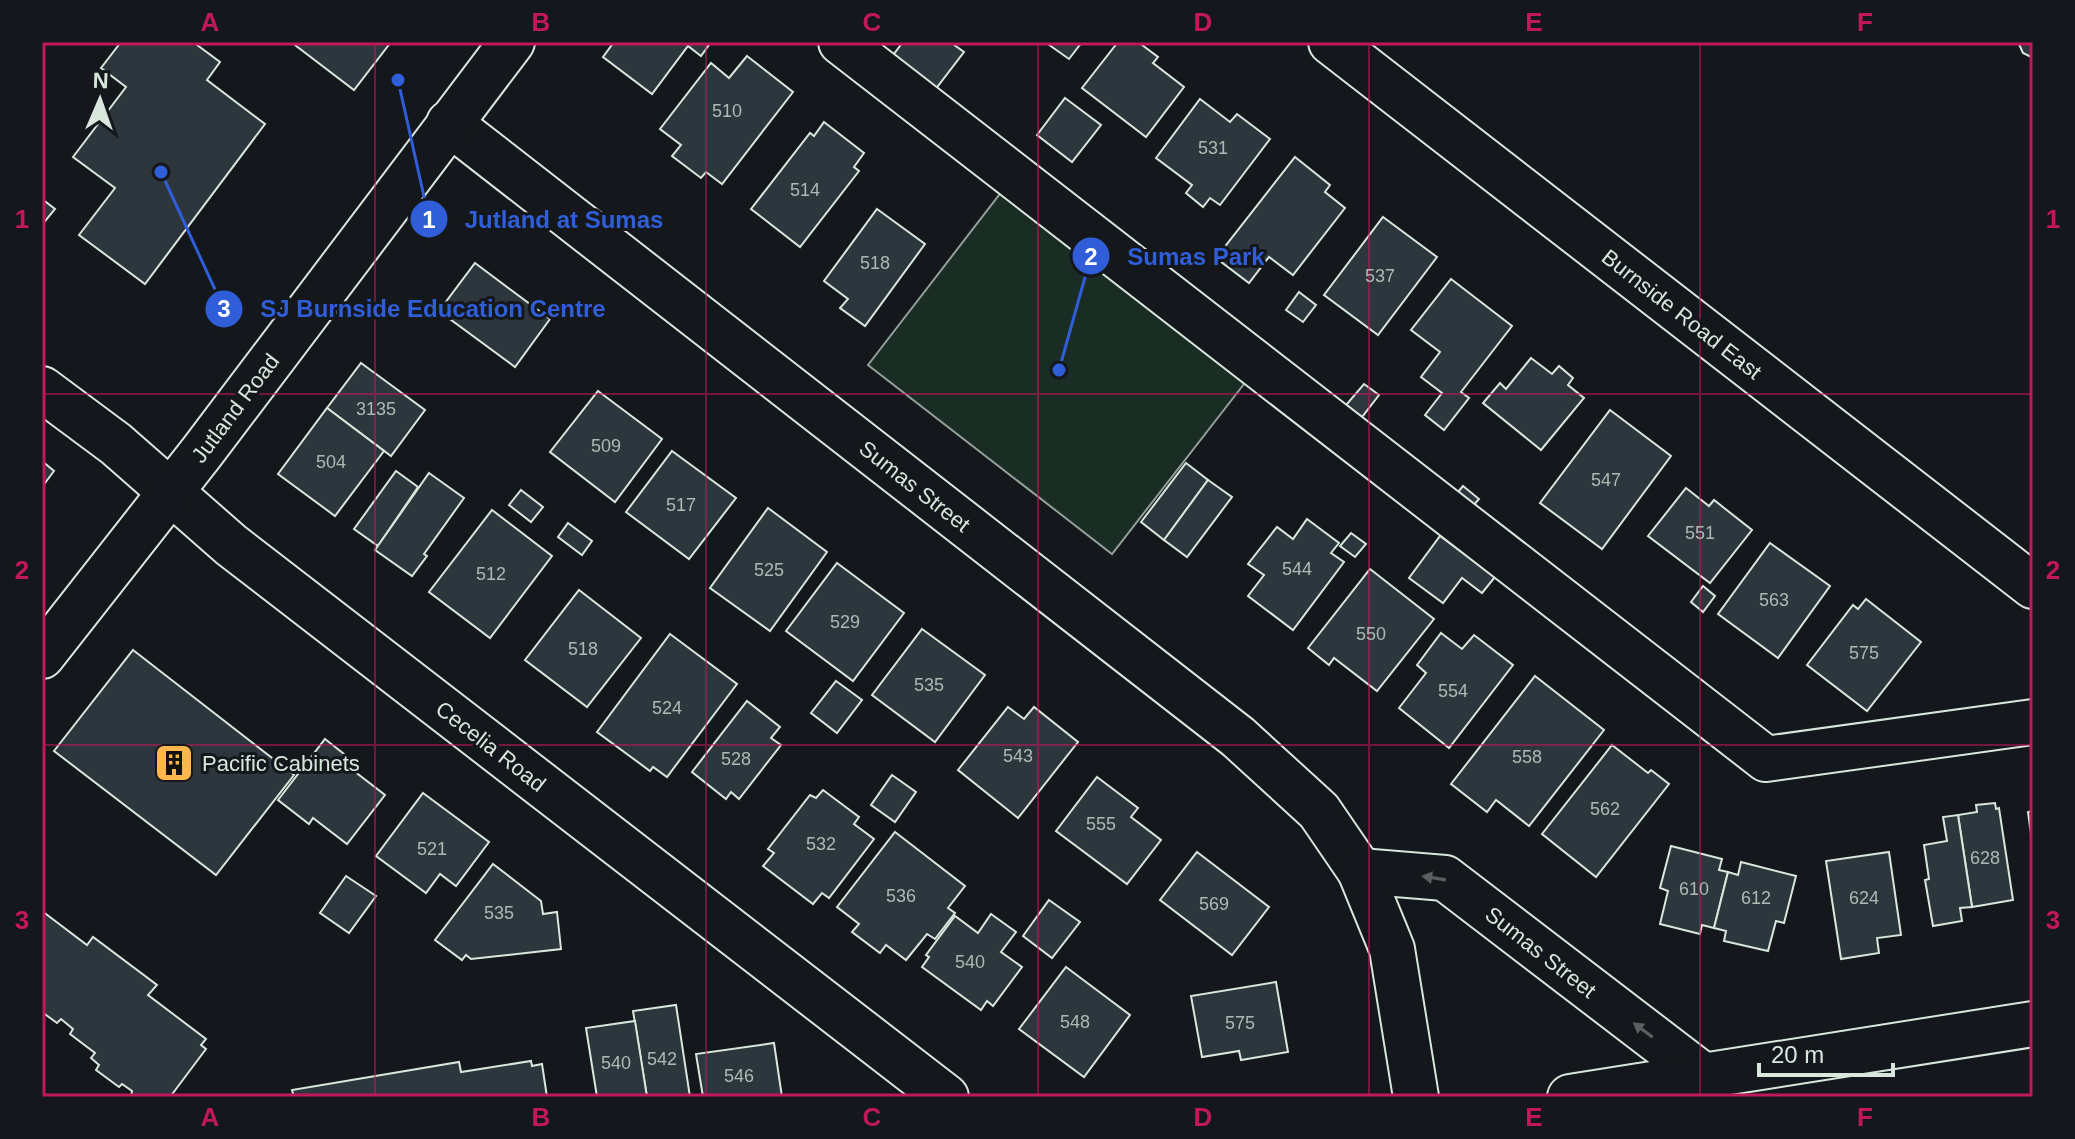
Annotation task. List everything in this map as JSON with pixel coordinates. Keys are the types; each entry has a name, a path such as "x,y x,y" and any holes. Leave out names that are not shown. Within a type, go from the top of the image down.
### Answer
{"street":[{"name":"Jutland Road","path":"42,656 170,494 512,42"},
{"path":"841,42 1766,759 2033,722"},
{"name":"Burnside Road East","path":"1336,44 2033,586"},
{"name":"Sumas Street","path":"449,123 1238,737 1319,811 1360,871 1392,949 1416,1097"},
{"name":"Cecelia Road","path":"42,389 116,444 243,555 946,1097"},
{"name":"Sumas Street","path":"1360,871 1445,878 1705,1077"},
{"path":"1570,1097 2033,1024"}],"green space":[{"path":"1006,186 1251,375 1112,554 868,365"}],"building":[{"path":"121,42 193,42 220,62 207,80 265,124 145,284 79,235 115,188 73,157 126,87 101,68"},
{"path":"291,42 391,42 354,90"},
{"path":"614,42 711,42 701,56 688,46 652,94 603,57"},
{"path":"903,42 950,42 964,52 931,95 887,63"},
{"path":"1045,42 1082,42 1069,59"},
{"path":"1118,42 1138,42 1158,57 1153,63 1184,87 1146,137 1082,88"},
{"path":"2018,42 2033,42 2033,58 2023,53"},
{"path":"747,56 793,92 722,184 706,172 701,178 672,156 681,145 660,129 711,63 729,78"},
{"path":"1065,98 1101,125 1072,162 1037,135"},
{"path":"1200,99 1230,122 1237,114 1270,139 1220,205 1210,198 1203,207 1186,193 1192,185 1156,158"},
{"path":"824,122 864,153 854,167 859,171 800,247 751,209 810,133 814,136"},
{"path":"1295,157 1330,185 1325,192 1345,208 1293,275 1269,257 1249,283 1216,258"},
{"path":"42,199 55,209 42,225"},
{"path":"877,209 925,244 865,326 840,308 848,299 824,281"},
{"path":"1383,217 1437,257 1378,335 1324,295"},
{"path":"475,263 550,319 515,367 439,311"},
{"path":"1451,279 1512,326 1461,392 1469,398 1444,430 1425,415 1442,393 1421,377 1440,352 1411,330"},
{"path":"1299,292 1316,305 1303,322 1286,310"},
{"path":"1531,358 1552,374 1559,366 1573,378 1568,385 1584,398 1541,450 1483,403 1500,383 1506,389"},
{"path":"361,363 425,410 391,456 327,408"},
{"path":"1364,384 1379,395 1362,417 1346,405"},
{"path":"598,391 662,439 615,502 550,452"},
{"path":"327,408 384,451 335,516 278,474"},
{"path":"1610,410 1671,456 1602,549 1540,503"},
{"path":"672,451 736,498 689,559 626,512"},
{"path":"42,461 54,471 42,487"},
{"path":"1186,463 1208,480 1164,540 1141,522"},
{"path":"396,471 418,487 378,546 354,529"},
{"path":"429,473 464,498 412,576 375,550"},
{"path":"1208,480 1232,497 1187,557 1164,540"},
{"path":"1463,486 1479,499 1464,516 1449,503"},
{"path":"1686,488 1709,506 1714,500 1752,530 1710,583 1648,536"},
{"path":"521,490 543,507 531,522 509,505"},
{"path":"768,508 827,552 770,631 710,588"},
{"path":"492,510 552,556 490,638 429,592"},
{"path":"1307,519 1339,543 1331,553 1344,562 1293,630 1248,596 1264,575 1248,564 1277,527 1293,539"},
{"path":"568,523 592,541 582,555 558,537"},
{"path":"1351,533 1366,544 1355,557 1340,546"},
{"path":"1440,536 1495,577 1482,593 1462,578 1443,603 1409,578"},
{"path":"1770,543 1830,586 1778,658 1718,614"},
{"path":"837,563 904,613 853,681 786,631"},
{"path":"1370,569 1434,619 1377,691 1334,658 1329,665 1308,648"},
{"path":"1703,586 1715,596 1703,612 1691,602"},
{"path":"579,590 641,638 587,707 525,660"},
{"path":"1866,599 1921,642 1867,711 1807,665 1853,605 1858,609"},
{"path":"922,629 985,675 935,742 872,695"},
{"path":"1441,633 1462,649 1474,635 1513,665 1449,748 1399,708 1426,673 1417,665"},
{"path":"670,634 737,684 667,777 653,767 650,771 597,732"},
{"name":"Pacific Cabinets","path":"133,650 294,775 216,875 54,751"},
{"path":"1535,676 1604,730 1529,826 1496,800 1487,812 1451,784"},
{"path":"836,681 862,700 837,733 811,713"},
{"path":"747,701 780,727 771,738 781,745 739,799 731,792 726,799 692,772"},
{"path":"1008,707 1024,719 1034,707 1078,742 1018,818 958,770"},
{"path":"325,739 358,765 354,771 385,795 347,844 313,818 309,824 278,800"},
{"path":"1612,745 1648,773 1651,770 1669,784 1596,877 1542,834"},
{"path":"892,775 916,792 895,822 871,805"},
{"path":"1097,777 1138,808 1131,817 1161,840 1127,884 1056,831"},
{"path":"823,790 859,817 854,824 874,839 829,898 822,893 813,904 763,866 774,853 768,849 810,795 816,798"},
{"path":"423,793 489,842 456,886 440,874 426,893 376,856"},
{"path":"1995,803 1996,809 1999,808 2013,900 1972,907 1958,815 1977,812 1976,805"},
{"path":"2033,811 2033,849 2028,812"},
{"path":"1958,815 1972,907 1960,908 1962,921 1933,926 1925,880 1929,879 1924,845 1947,841 1943,817"},
{"path":"895,832 965,886 948,908 955,913 935,939 927,934 906,960 886,945 880,953 852,932 859,924 837,907"},
{"path":"1671,846 1722,859 1719,870 1728,872 1714,928 1702,925 1700,934 1660,924 1668,891 1660,888"},
{"path":"1197,852 1269,907 1232,955 1160,900"},
{"path":"1889,852 1901,935 1877,938 1879,953 1841,959 1826,861"},
{"path":"1741,862 1796,876 1784,923 1776,921 1768,951 1724,941 1726,931 1714,928 1728,872 1738,875"},
{"path":"493,864 541,901 543,914 557,912 561,949 471,959 466,955 462,960 435,940"},
{"path":"346,876 376,896 349,933 320,913"},
{"path":"1049,900 1080,922 1052,958 1023,936"},
{"path":"42,911 87,945 93,937 157,985 148,995 206,1039 201,1045 206,1049 170,1097 131,1097 132,1091 122,1084 119,1087 96,1070 99,1065 91,1058 95,1053 70,1034 73,1029 61,1019 57,1023 42,1012"},
{"path":"991,914 1016,932 1001,952 1022,967 993,1006 987,1001 981,1010 922,967 929,957 926,955 955,916 978,933"},
{"path":"1066,967 1130,1015 1084,1077 1019,1029"},
{"path":"1276,982 1288,1052 1241,1060 1239,1051 1202,1057 1191,996"},
{"path":"676,1005 690,1097 647,1097 633,1011"},
{"path":"635,1021 647,1097 597,1097 586,1028"},
{"path":"774,1043 782,1097 703,1097 696,1054"},
{"path":"531,1061 532,1066 542,1064 547,1097 294,1097 292,1090 459,1062 461,1072"}],"place":[{"name":"Jutland at Sumas","path":"398,80"},
{"name":"SJ Burnside Education Centre","path":"161,172"},
{"name":"Sumas Park","path":"1059,370"},
{"name":"Pacific Cabinets","path":"174,763"}]}
